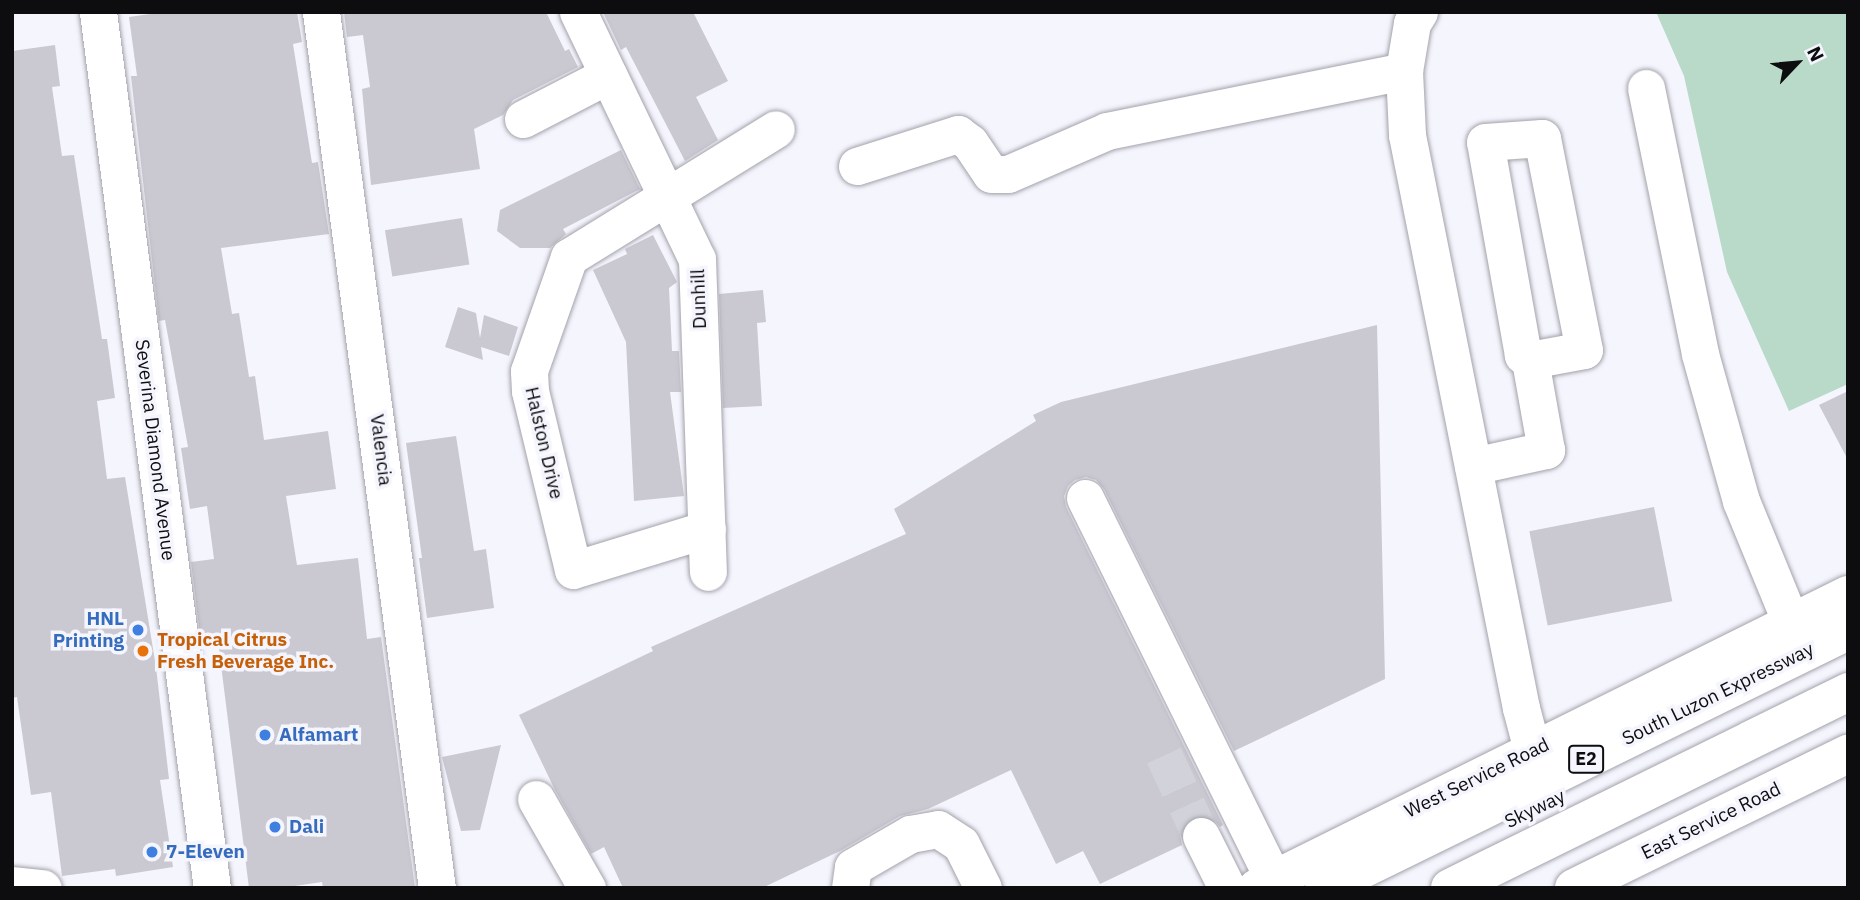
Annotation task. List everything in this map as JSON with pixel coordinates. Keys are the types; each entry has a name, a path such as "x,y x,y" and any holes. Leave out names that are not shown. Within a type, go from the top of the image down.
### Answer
{"main road":[{"name":"West Service Road","path":"1265,884 1848,595"},
{"name":"South Luzon Expressway","path":"1324,888 1848,631"},
{"name":"Skyway","path":"1373,888 1848,656"},
{"name":"Skyway","path":"1450,888 1848,692"},
{"path":"1486,888 1848,709"},
{"name":"East Service Road","path":"1574,888 1848,754"}],"street":[{"name":"Severina Diamond Avenue","path":"98,12 212,888"},
{"name":"Valencia","path":"321,12 436,888"},
{"name":"Dunhill","path":"578,12 697,259 708,572"},
{"path":"1419,12 1412,23 1404,71 1407,135 1532,750"},
{"path":"857,166 958,134 970,143 991,174 1008,174 1107,131 1404,71"},
{"path":"523,119 608,75"},
{"path":"1646,88 1700,354 1741,501 1791,622"},
{"name":"Halston Drive","path":"707,529 573,570 530,391 529,371 569,257 776,130"},
{"path":"1473,466 1546,450 1530,360 1523,355 1485,142 1542,138 1584,350 1530,360"},
{"path":"1085,498 1265,884"},
{"path":"536,799 587,888"},
{"path":"850,888 853,867 910,834 938,829 961,844 983,888"},
{"path":"1201,836 1227,888"}],"green space":[{"path":"1656,12 1848,12 1848,384 1789,411 1727,272 1684,76"}],"building":[{"path":"164,12 297,12 302,42 293,44 312,163 318,162 329,234 221,248 232,314 239,313 249,377 255,376 264,440 328,431 336,489 286,496 297,565 358,558 367,639 381,637 415,888 323,888 322,882 281,888 249,888 217,633 200,635 191,562 214,559 207,506 190,509 181,448 188,447 165,320 159,321 131,76 137,76 129,17"},
{"path":"344,12 546,12 565,51 569,49 578,67 513,100 503,115 474,129 480,169 371,185 362,89 370,87 363,35 347,37"},
{"path":"603,12 693,12 728,81 696,97 718,140 685,161 626,47 621,50"},
{"path":"55,45 60,86 52,87 62,156 74,155 102,339 107,339 115,398 97,401 107,479 125,477 156,667 169,779 160,780 173,867 116,876 115,869 62,876 51,792 31,795 17,697 12,698 12,51"},
{"path":"621,150 640,189 563,229 566,234 550,248 520,248 497,231 500,210"},
{"path":"462,218 469,264 392,277 385,230"},
{"path":"653,235 677,282 669,288 672,351 679,351 681,392 670,392 684,496 634,501 626,342 593,270 627,254 625,249"},
{"path":"763,290 766,322 757,323 762,406 723,408 719,294"},
{"path":"458,307 476,313 480,338 484,315 518,327 509,356 481,347 483,360 445,347"},
{"path":"1377,325 1385,679 1234,751 1104,489 1096,480 1086,477 1075,480 1068,486 1064,496 1066,507 1223,825 1220,827 1213,819 1203,815 1192,817 1183,825 1180,834 1182,845 1100,884 1083,851 1056,864 1011,770 928,809 900,816 840,851 762,888 623,888 604,847 591,854 554,788 519,715 653,651 651,647 906,534 894,509 1036,421 1033,415 1061,402"},
{"path":"1848,391 1848,460 1819,405"},
{"path":"456,436 474,551 486,549 494,608 427,618 419,558 422,558 406,443"},
{"path":"1654,507 1672,601 1548,625 1529,531"},
{"path":"501,745 480,830 461,831 442,757"}],"tunnel":[{"path":"1164,755 1201,836"}],"place":[{"name":"HNL Printing","path":"138,630"},
{"name":"Tropical Citrus Fresh Beverage Inc.","path":"143,651"},
{"name":"Alfamart","path":"265,735"},
{"name":"Dali","path":"275,827"},
{"name":"7-Eleven","path":"152,852"}]}
